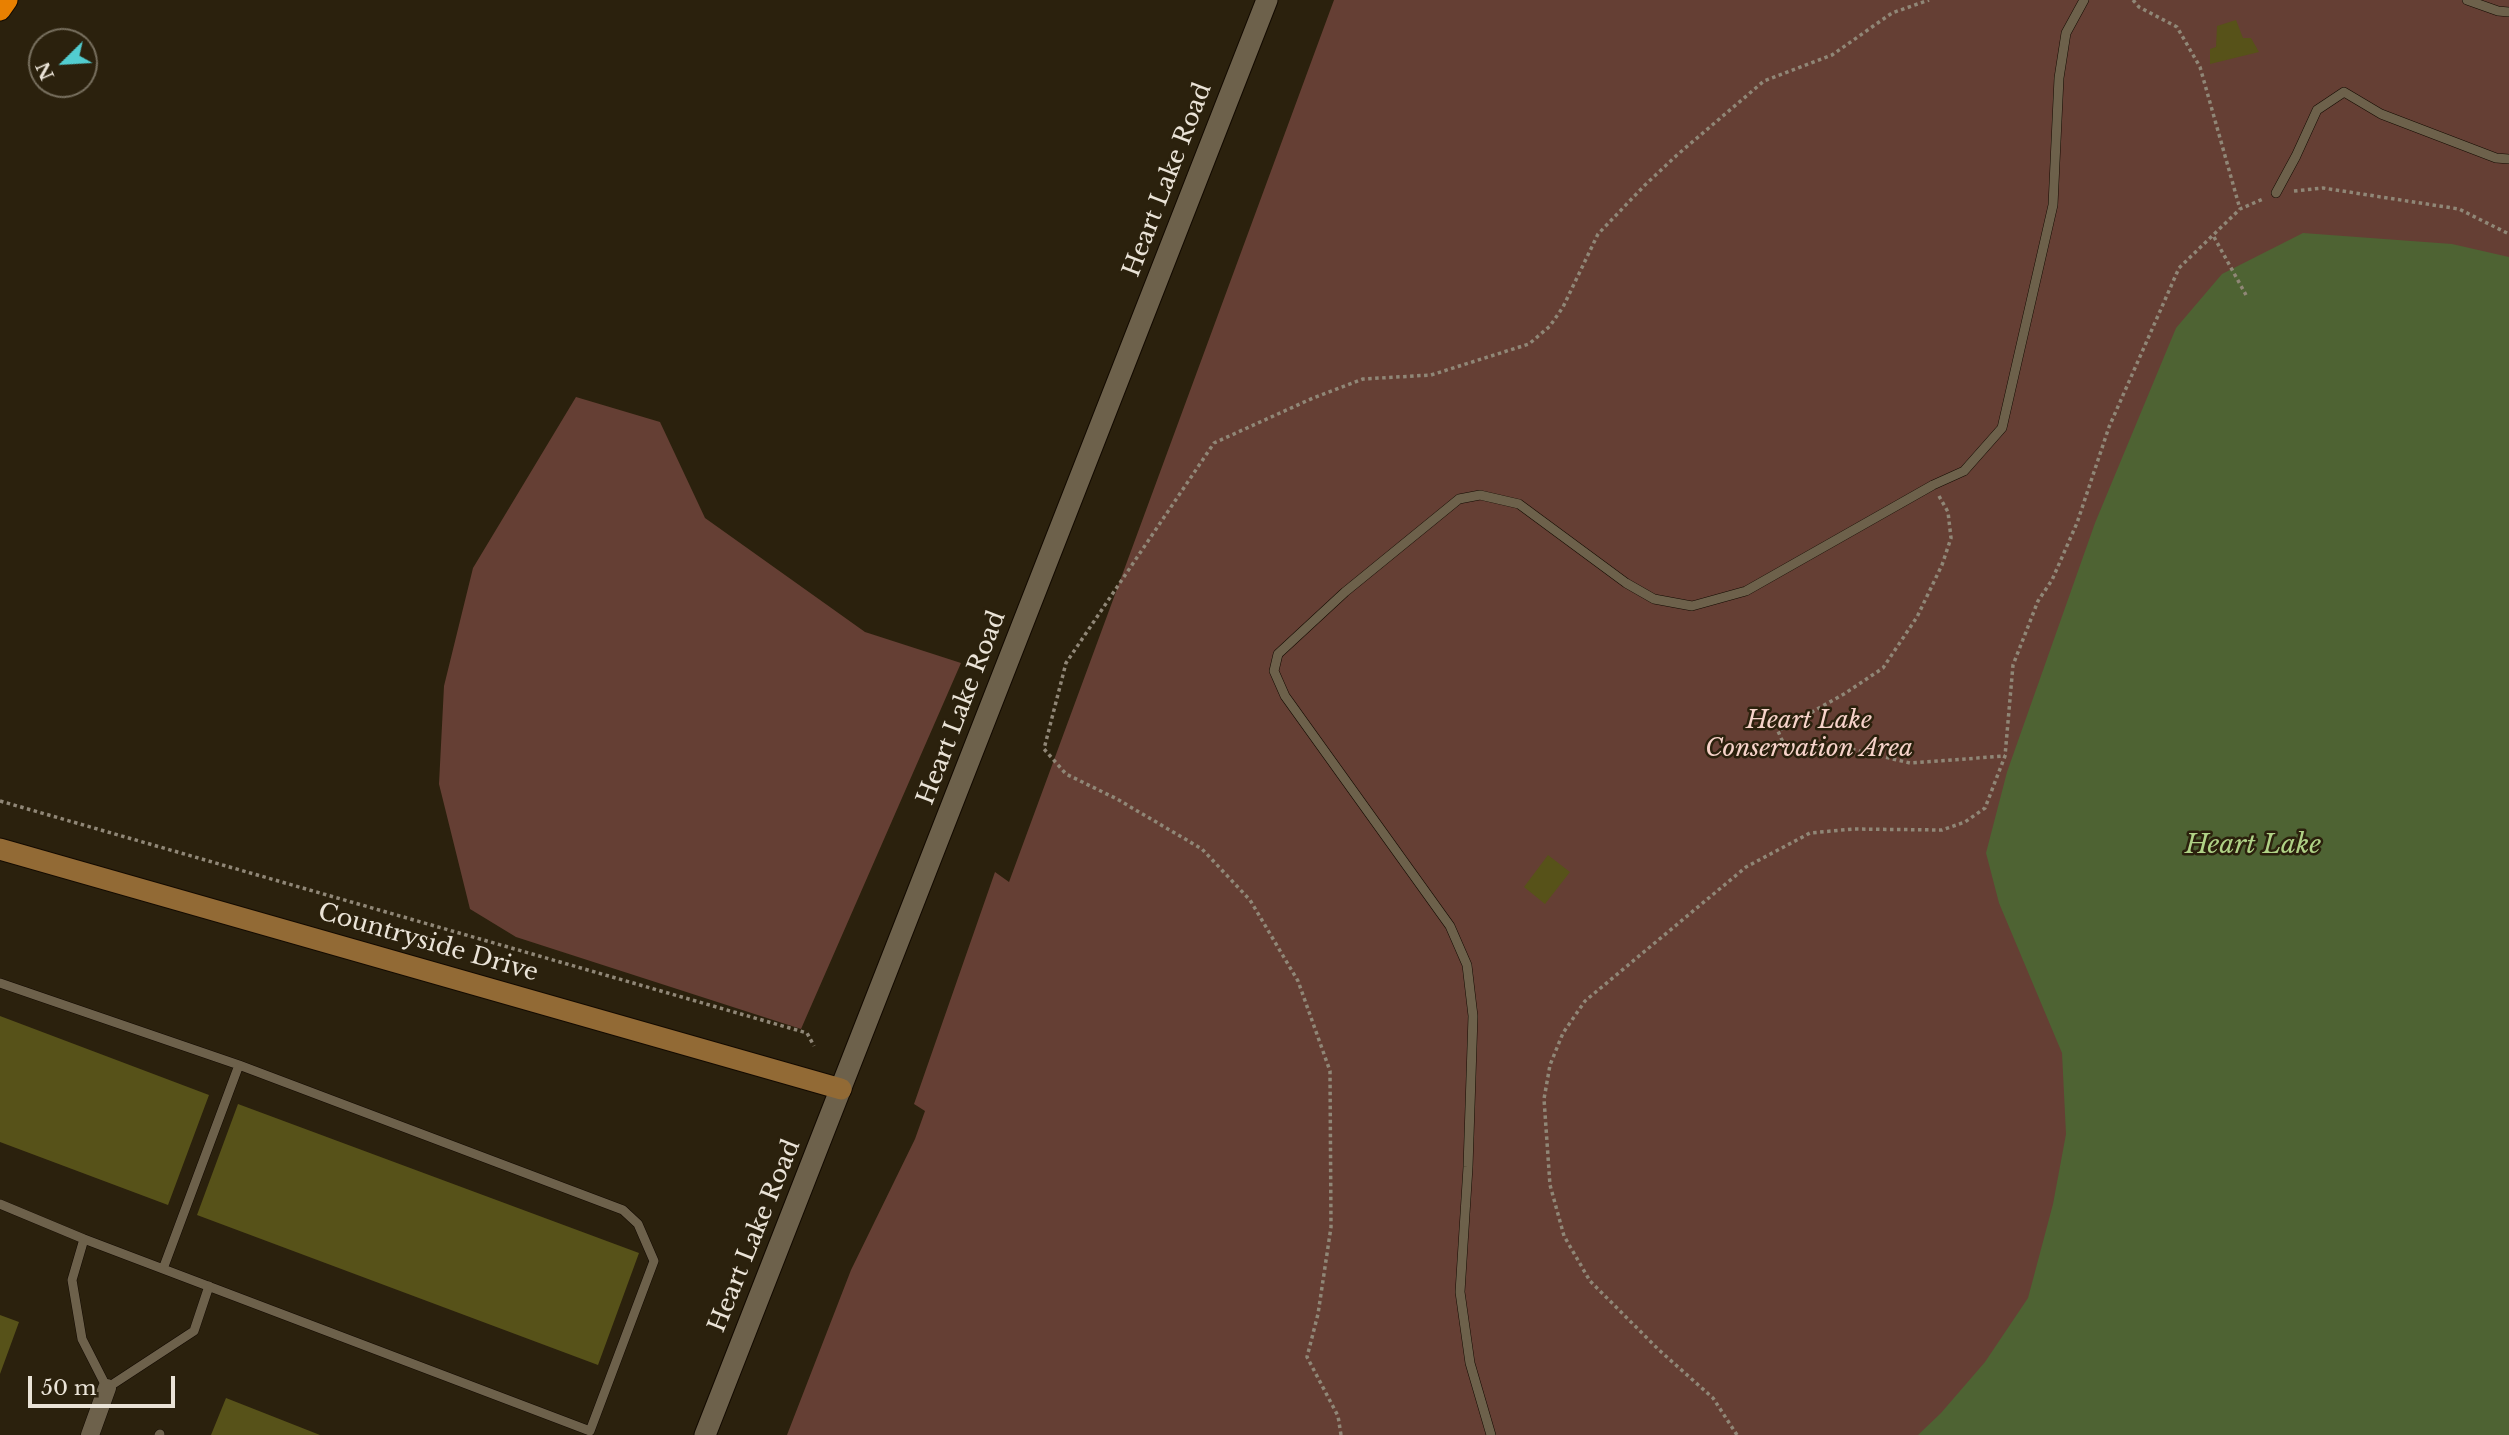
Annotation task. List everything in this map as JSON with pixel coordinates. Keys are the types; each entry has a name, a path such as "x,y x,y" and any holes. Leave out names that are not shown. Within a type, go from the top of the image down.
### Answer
{"highway":[{"path":"0,10 7,0"}],"main road":[{"name":"Countryside Drive","path":"0,849 841,1089"}],"street":[{"name":"Heart Lake Road","path":"705,1435 1267,0"},
{"path":"90,1435 107,1388"}],"lane":[{"path":"1491,1435 1471,1363 1460,1292 1474,1016 1467,965 1450,926 1285,696 1274,671 1278,654 1345,593 1459,499 1480,495 1520,504 1626,583 1654,599 1692,606 1746,591 1933,485 1964,471 2002,428 2053,205 2059,78 2066,33 2084,0"},
{"path":"2467,0 2509,12"},
{"path":"2276,193 2316,110 2344,92 2381,114 2496,158 2509,159"},
{"path":"0,983 239,1065 623,1210 638,1224 654,1261 590,1431 84,1239 0,1204"},
{"path":"163,1269 239,1065"},
{"path":"84,1239 72,1280 82,1339 107,1388 194,1331 209,1286"}],"path":[{"path":"1341,1435 1338,1416 1307,1357 1318,1314 1331,1227 1330,1071 1298,981 1250,900 1202,849 1116,799 1066,774 1044,749 1066,663 1214,443 1313,398 1363,379 1431,374 1529,344 1550,326 1563,307 1598,234 1645,185 1697,138 1764,81 1832,55 1892,13 1929,0"},
{"path":"2133,0 2139,7 2177,27 2200,67 2240,209"},
{"path":"1738,1435 1713,1398 1659,1350 1590,1281 1564,1236 1550,1185 1544,1099 1554,1054 1563,1033 1585,1002 1746,867 1810,833 1853,829 1942,830 1965,822 1985,808 2005,756 2013,665 2077,523 2109,427 2179,268 2240,209 2276,193 2323,187 2459,209 2509,234"},
{"path":"2214,237 2246,295"},
{"path":"1933,485 1948,512 1951,538 1942,565 1917,617 1883,668 1844,694 1778,731 1785,747 1851,749 1910,762 2005,756"},
{"path":"0,801 807,1032 814,1046"}],"green space":[{"name":"Heart Lake Conservation Area","path":"1334,0 2509,0 2509,1435 787,1435 851,1270 915,1139 925,1111 914,1104 995,872 1009,882"},
{"path":"576,397 660,422 705,518 865,632 961,663 801,1029 516,937 470,909 439,784 444,686 473,568"}],"water":[{"name":"Heart Lake","path":"2303,233 2452,244 2509,257 2509,1435 1918,1435 1985,1362 2028,1298 2053,1204 2066,1134 2062,1053 1999,903 1986,853 2007,772 2095,523 2176,328 2222,274"}],"building":[{"path":"2236,20 2243,38 2251,38 2259,52 2210,64 2210,49 2216,47 2217,26"},
{"path":"1548,855 1570,872 1545,904 1524,887"},
{"path":"0,1016 209,1095 168,1205 0,1142"},
{"path":"238,1104 639,1253 598,1365 197,1215"},
{"path":"0,1315 19,1322 0,1374"},
{"path":"226,1398 320,1435 211,1435"}]}
